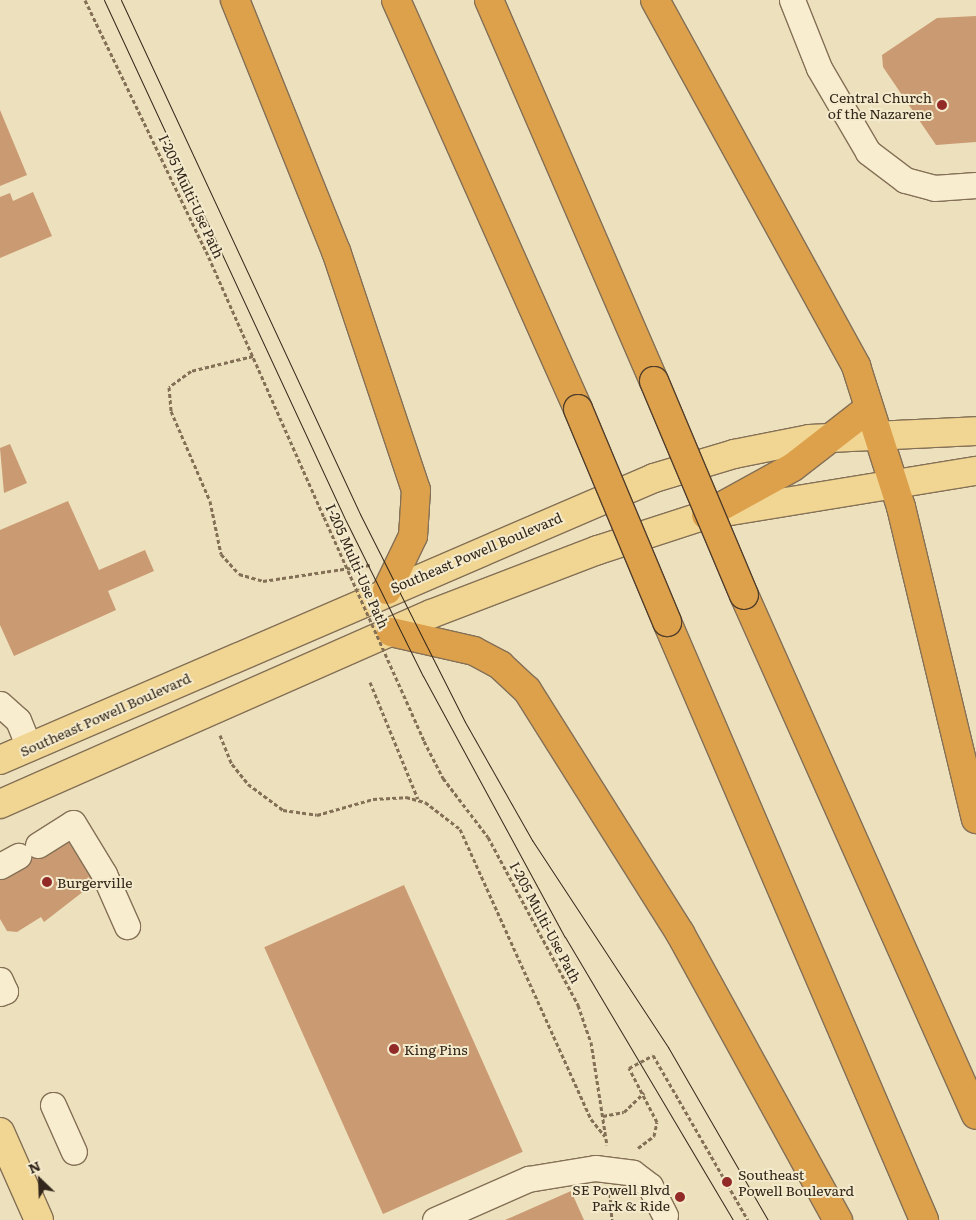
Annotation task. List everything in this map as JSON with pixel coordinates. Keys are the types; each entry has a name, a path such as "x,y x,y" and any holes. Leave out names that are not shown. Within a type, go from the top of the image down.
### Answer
{"highway":[{"path":"222,0 247,35"},
{"path":"235,0 247,35 336,251 416,490 413,536 387,590"},
{"path":"396,0 578,409 667,622 924,1220"},
{"path":"489,0 654,381 744,595 976,1115"},
{"path":"655,0 845,339 894,484 976,819"},
{"path":"706,516 763,486 831,438 869,408"},
{"path":"391,632 474,651 500,665 527,690 680,933 838,1220"}],"main road":[{"name":"Southeast Powell Boulevard","path":"0,760 387,590 654,478 734,454 831,438 878,434 976,431"},
{"path":"0,804 391,632 589,553 706,516 976,470"},
{"path":"3,1148 39,1220"}],"lane":[{"path":"792,0 818,68 868,152 905,180 934,188 976,185"},
{"path":"0,704 18,720 29,747"},
{"path":"19,856 73,823 104,874 127,926"},
{"path":"53,1105 74,1152"},
{"path":"435,1220 528,1179 595,1168 633,1173 650,1186 667,1218"}],"path":[{"name":"I-205 Multi-Use Path","path":"86,0 253,356 424,741 443,778 488,837 578,1005 591,1042 605,1136 591,1119 470,845 448,817 418,799"},
{"path":"253,356 191,371 169,387 171,411 210,501 221,554 239,574 264,581 370,565"},
{"path":"220,735 232,764 248,784 283,810 317,815 386,796 418,799 370,682"},
{"path":"632,1150 648,1143 656,1129 654,1112 629,1068 653,1056 748,1220"},
{"path":"602,1116 624,1112 644,1093"}],"building":[{"name":"Central Church of the Nazarene","path":"976,16 976,142 936,145 883,67 882,55 937,18"},
{"path":"0,110 27,175 0,186"},
{"path":"33,192 52,236 0,258 0,197 10,193 13,201"},
{"path":"10,444 27,483 4,493 0,448"},
{"path":"68,501 99,570 145,550 154,571 108,591 116,610 14,656 0,625 0,530"},
{"name":"Burgerville","path":"71,838 94,875 93,884 44,922 41,917 17,932 7,931 0,919 0,880 8,876 16,854"},
{"name":"King Pins","path":"404,885 523,1152 383,1214 264,947"},
{"path":"571,1191 584,1220 505,1220"}],"tram line":[{"path":"104,0 346,521 423,676 565,937 733,1220"},
{"path":"121,0 360,514 465,722 532,840 668,1047 768,1220"}],"place":[{"name":"Central Church of the Nazarene","path":"942,105"},
{"name":"Burgerville","path":"47,882"},
{"name":"King Pins","path":"394,1049"},
{"name":"Southeast Powell Boulevard","path":"727,1182"},
{"name":"SE Powell Blvd Park & Ride","path":"680,1197"}]}
